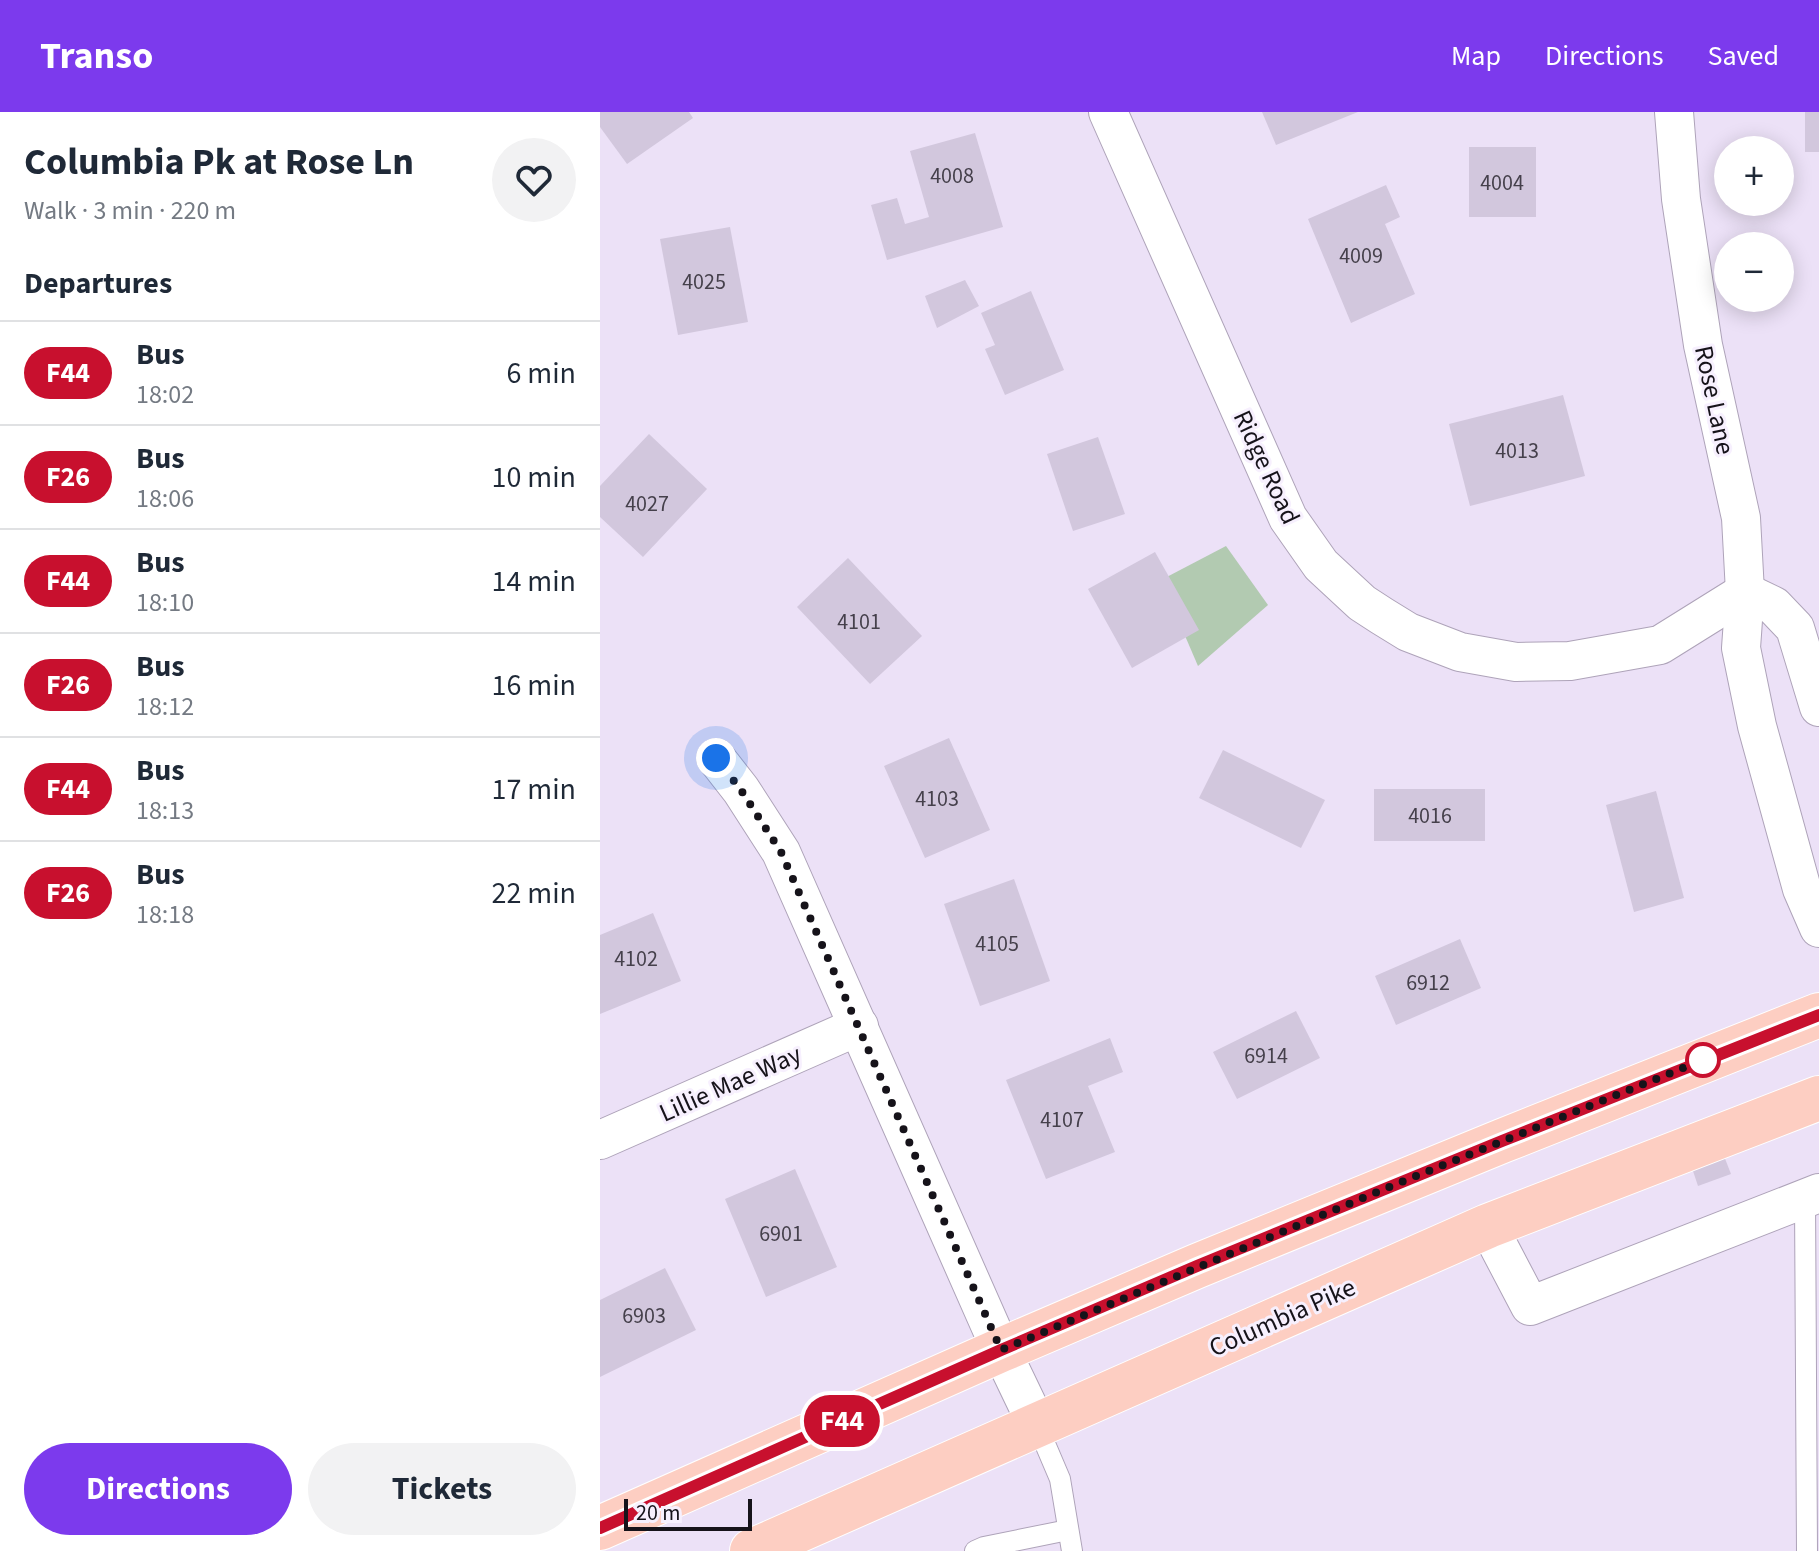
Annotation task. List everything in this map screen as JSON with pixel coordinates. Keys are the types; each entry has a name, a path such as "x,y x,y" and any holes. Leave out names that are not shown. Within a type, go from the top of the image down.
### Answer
{"main road":[{"path":"600,1528 1001,1350 1418,1175 1819,1015"},
{"name":"Columbia Pike","path":"752,1551 1488,1226 1819,1098"}],"street":[{"name":"Ridge Road","path":"1108,112 1288,518 1321,565 1362,603 1408,632 1460,652 1516,662 1570,661 1660,645 1745,592"},
{"name":"Rose Lane","path":"1674,112 1681,199 1703,345 1741,518 1745,592 1741,648 1757,726 1802,889 1819,928"},
{"path":"1745,592 1774,606 1795,628 1819,707"},
{"path":"716,758 781,852 1037,1425"},
{"name":"Lillie Mae Way","path":"600,1140 859,1026"},
{"path":"1488,1226 1530,1306 1812,1195"}],"lane":[{"path":"1807,1551 1812,1195"},
{"path":"975,1551 984,1547 1070,1541 1060,1479 1037,1425"}],"green space":[{"path":"1226,546 1268,605 1198,666 1161,580"}],"building":[{"path":"600,112 689,112 693,118 627,164 600,127"},
{"path":"1262,112 1358,112 1276,145"},
{"path":"1805,112 1819,112 1819,152 1805,152"},
{"path":"975,133 1003,227 887,260 871,205 897,198 905,224 929,217 910,151"},
{"path":"1469,147 1536,147 1536,217 1469,217"},
{"path":"1386,185 1400,217 1385,224 1415,294 1351,323 1308,219"},
{"path":"730,227 748,322 678,335 660,239"},
{"path":"965,280 979,306 937,328 925,296"},
{"path":"1031,291 1064,370 1005,395 985,349 995,345 981,313"},
{"path":"1563,395 1585,476 1470,506 1449,424"},
{"path":"649,434 707,489 643,557 600,517 600,486"},
{"path":"1098,437 1125,514 1073,531 1047,454"},
{"path":"1155,552 1199,630 1132,668 1088,589"},
{"path":"848,558 922,636 870,684 797,607"},
{"path":"949,738 990,830 925,858 884,766"},
{"path":"1223,750 1325,800 1301,848 1199,798"},
{"path":"1374,789 1485,789 1485,841 1374,841"},
{"path":"1656,791 1684,898 1634,912 1606,805"},
{"path":"1014,879 1050,981 980,1006 944,904"},
{"path":"653,913 681,981 600,1014 600,935"},
{"path":"1460,939 1481,988 1396,1025 1375,976"},
{"path":"1296,1011 1320,1058 1237,1099 1213,1052"},
{"path":"1110,1038 1123,1072 1088,1086 1115,1152 1046,1179 1006,1080"},
{"path":"1724,1156 1731,1174 1698,1186 1692,1168"},
{"path":"795,1169 837,1267 766,1297 725,1199"},
{"path":"665,1268 696,1330 600,1377 600,1300"}],"bus line":[{"name":"F44","path":"600,1528 1197,1266 1819,1015"}],"route":[{"path":"716,758 781,852 1001,1350 1197,1266 1703,1060"}]}
